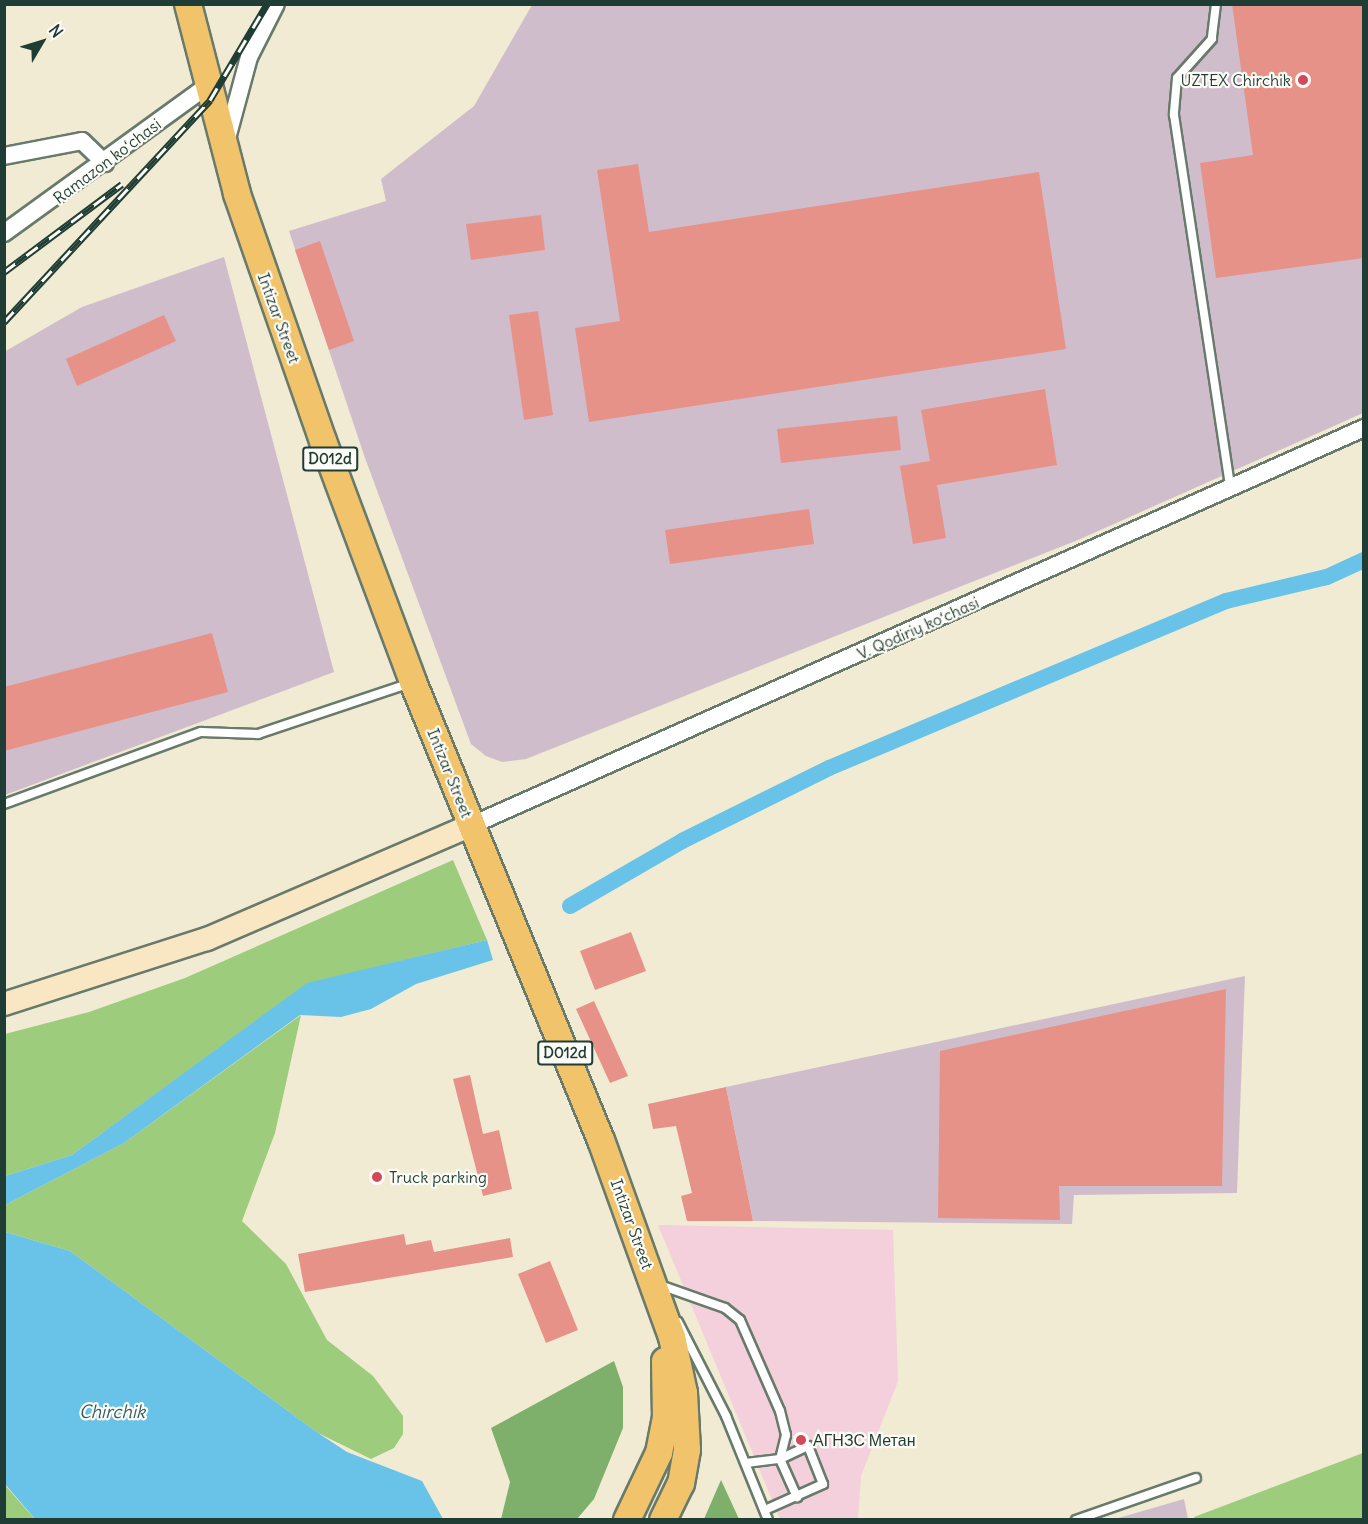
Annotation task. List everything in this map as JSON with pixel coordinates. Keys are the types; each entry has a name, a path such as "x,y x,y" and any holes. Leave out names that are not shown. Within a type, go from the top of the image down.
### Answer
{"main road":[{"name":"Intizar Street","path":"188,4 224,150 264,280 413,682 654,1283"},
{"name":"D012d","path":"627,1520 653,1468 666,1418 665,1361 654,1283"},
{"name":"D012d","path":"654,1283 677,1355 687,1412 685,1468 663,1520"}],"street":[{"path":"224,150 238,116 249,57 276,4"},
{"name":"Ramazon ko‘chasi","path":"4,233 105,163 207,86"},
{"path":"4,156 82,141 105,163"},
{"name":"V. Qodiriy ko‘chasi","path":"472,825 1364,428"},
{"path":"4,1004 207,939 472,825"}],"lane":[{"path":"1216,4 1212,39 1176,78 1174,115 1230,486"},
{"path":"4,804 201,732 258,734 413,682"},
{"path":"654,1283 725,1308 740,1320 780,1411 786,1435 780,1459 796,1497"},
{"name":"Intizar Street","path":"654,1283 695,1349 746,1463 768,1520"},
{"path":"746,1463 780,1459 808,1446 823,1484 765,1510"},
{"path":"1076,1520 1196,1478"}],"shaded area":[{"path":"532,5 1363,5 1363,413 1078,540 526,759 502,762 486,756 471,744 365,458 289,231 386,201 381,179 474,106"},
{"path":"224,257 334,672 5,795 4,352 82,307"},
{"path":"1245,976 1237,1193 1074,1195 1072,1224 753,1221 726,1087"},
{"path":"658,1225 893,1230 898,1381 861,1476 858,1519 780,1519"},
{"path":"1184,1499 1188,1519 1115,1519"}],"green space":[{"path":"453,860 487,940 307,984 72,1155 5,1176 5,1034 89,1012 185,978"},
{"path":"301,1015 275,1133 242,1221 286,1264 327,1340 373,1376 403,1416 403,1434 394,1448 371,1459 318,1433 70,1251 5,1232 5,1205 124,1143"},
{"path":"614,1361 623,1387 623,1428 594,1499 577,1519 501,1519 510,1482 491,1428"},
{"path":"1363,1453 1363,1519 1195,1519 1194,1517"},
{"path":"721,1480 739,1519 704,1519"},
{"path":"4,1484 32,1516 35,1519 5,1519"}],"water":[{"path":"487,940 493,960 416,984 371,1009 341,1017 300,1015 124,1143 5,1205 5,1176 72,1155 307,983"},
{"name":"Chirchik","path":"5,1232 70,1251 347,1452 422,1481 443,1519 35,1519 5,1484"}],"building":[{"name":"UZTEX Chirchik","path":"1232,4 1364,4 1364,258 1216,278 1200,163 1253,155"},
{"path":"638,164 649,232 1039,172 1066,349 589,422 575,328 620,321 597,170"},
{"path":"541,215 545,250 471,260 466,224"},
{"path":"320,241 354,341 329,350 295,250"},
{"path":"538,311 553,415 524,420 509,315"},
{"path":"164,315 176,341 77,386 66,359"},
{"path":"1045,389 1057,465 937,485 946,538 913,544 900,466 930,461 921,410"},
{"path":"897,416 901,450 781,463 777,429"},
{"path":"809,509 814,544 670,564 665,530"},
{"path":"212,633 228,692 4,751 4,687"},
{"path":"631,932 646,971 595,990 580,951"},
{"path":"1226,989 1222,1186 1059,1186 1060,1220 938,1218 940,1051"},
{"path":"594,1001 628,1076 610,1083 576,1009"},
{"path":"470,1075 483,1134 499,1130 512,1189 483,1196 453,1079"},
{"path":"726,1087 753,1221 687,1221 681,1196 692,1193 676,1126 653,1129 648,1104"},
{"path":"404,1234 406,1245 431,1240 434,1252 510,1238 513,1257 305,1292 298,1254"},
{"path":"550,1261 578,1330 546,1343 518,1274"}],"waterway":[{"path":"570,906 682,841 829,768 1226,601 1327,577 1364,560"}],"railway":[{"path":"4,322 210,100 267,4"},
{"path":"4,272 122,184"}],"place":[{"name":"UZTEX Chirchik","path":"1303,80"},
{"name":"Truck parking","path":"377,1177"},
{"name":"АГНЗС Метан","path":"801,1440"}]}
